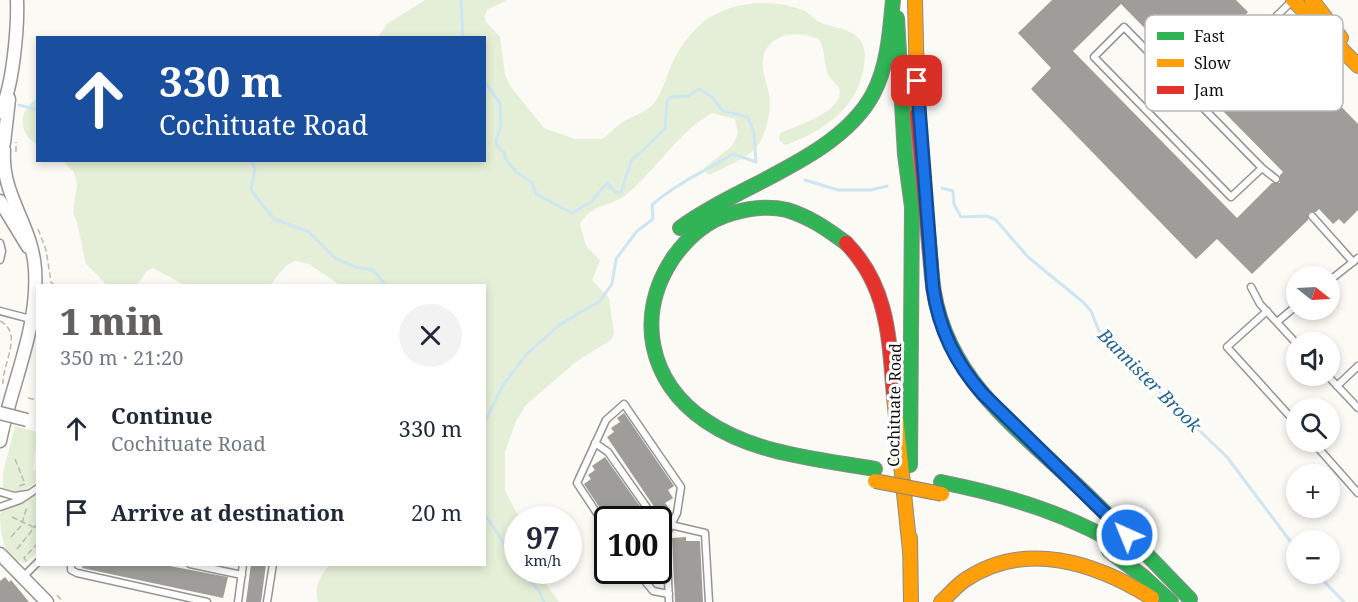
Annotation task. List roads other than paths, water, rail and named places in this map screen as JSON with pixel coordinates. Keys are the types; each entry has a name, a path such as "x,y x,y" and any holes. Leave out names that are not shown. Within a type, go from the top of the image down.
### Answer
{"main road":[{"name":"Cochituate Road","path":"894,0 904,137 912,207"},
{"path":"669,240 713,203 826,145 851,126 868,104 879,79 888,43 894,0"},
{"name":"Cochituate Road","path":"911,602 912,207 917,114 915,0"},
{"path":"1293,0 1308,15"},
{"path":"1312,0 1324,15"},
{"path":"1343,43 1355,63"},
{"path":"1343,51 1355,63"},
{"path":"917,114 936,307 944,334 955,357 989,401 1080,488 1192,601"},
{"path":"875,475 742,439 703,418 675,392 662,370 654,348 651,311 657,285 666,266 695,232 716,219 739,211 762,208 786,210 808,216 829,226 848,241 863,259 879,289 886,313 910,551"},
{"path":"638,318 641,351 654,385 670,407 702,434 756,457 1022,500 1079,521 1141,559 1192,601"},
{"path":"941,488 1015,510 1071,531 1129,565 1171,602"},
{"path":"941,602 956,586 975,573 996,563 1027,556 1059,558 1096,569 1130,584 1157,602"}],"street":[{"path":"0,112 16,41 17,0"},
{"path":"9,77 4,180 26,229 37,281"},
{"path":"0,201 15,230 31,250"},
{"path":"0,439 34,320 36,294"},
{"path":"0,413 27,420"},
{"path":"2,554 48,602"}],"lane":[{"path":"1278,15 1293,0"},
{"path":"1145,48 1124,27 1094,57 1145,109"},
{"path":"1147,111 1231,197 1262,168"},
{"path":"1207,111 1262,168 1276,179"},
{"path":"1312,216 1356,260 1340,272"},
{"path":"0,243 0,258"},
{"path":"1251,287 1267,311 1286,332"},
{"path":"0,311 34,320"},
{"path":"1267,311 1227,346 1286,412"},
{"path":"1276,322 1286,314"},
{"path":"1340,383 1358,366"},
{"path":"1337,386 1358,408"},
{"path":"594,510 577,485 608,417 624,404 681,485 677,513 672,522"},
{"path":"595,443 608,452 647,506"},
{"path":"1322,452 1358,492"},
{"path":"0,507 20,500 36,489"},
{"path":"0,492 16,496 31,493"},
{"path":"672,525 705,533 709,602"},
{"path":"23,577 36,564"},
{"path":"71,566 71,570 77,573 207,602"},
{"path":"199,566 242,575"},
{"path":"238,602 243,566"},
{"path":"267,602 273,566"},
{"path":"646,584 649,588 669,594"},
{"path":"668,584 669,602"}],"waterway":[{"path":"461,0 463,36"},
{"path":"486,84 500,103 501,126 496,141 497,146 505,153 505,158 516,172 532,182 536,194 572,213 591,202 607,183 615,192 621,193 631,161 665,129 667,101 671,97 689,96 699,89 711,96 723,111 748,117 754,133 756,162"},
{"name":"Bannister Brook","path":"19,105 36,109"},
{"name":"Bannister Brook","path":"486,420 503,385 525,356 559,325 600,301 612,284 616,259 637,231 653,219 652,205 681,184 733,154 756,162"},
{"name":"Bannister Brook","path":"253,162 255,170 251,190 274,219 309,232 336,259 356,267 373,270 385,284"},
{"name":"Bannister Brook","path":"805,180 838,190 871,190 887,186"},
{"name":"Bannister Brook","path":"942,188 953,191 954,204 961,217 986,216 995,219 1028,257 1083,302 1091,311 1099,331 1119,345 1139,372 1227,457 1286,536"},
{"path":"486,516 504,544"},
{"path":"533,584 544,602"},
{"name":"Bannister Brook","path":"1327,584 1344,602"}]}
